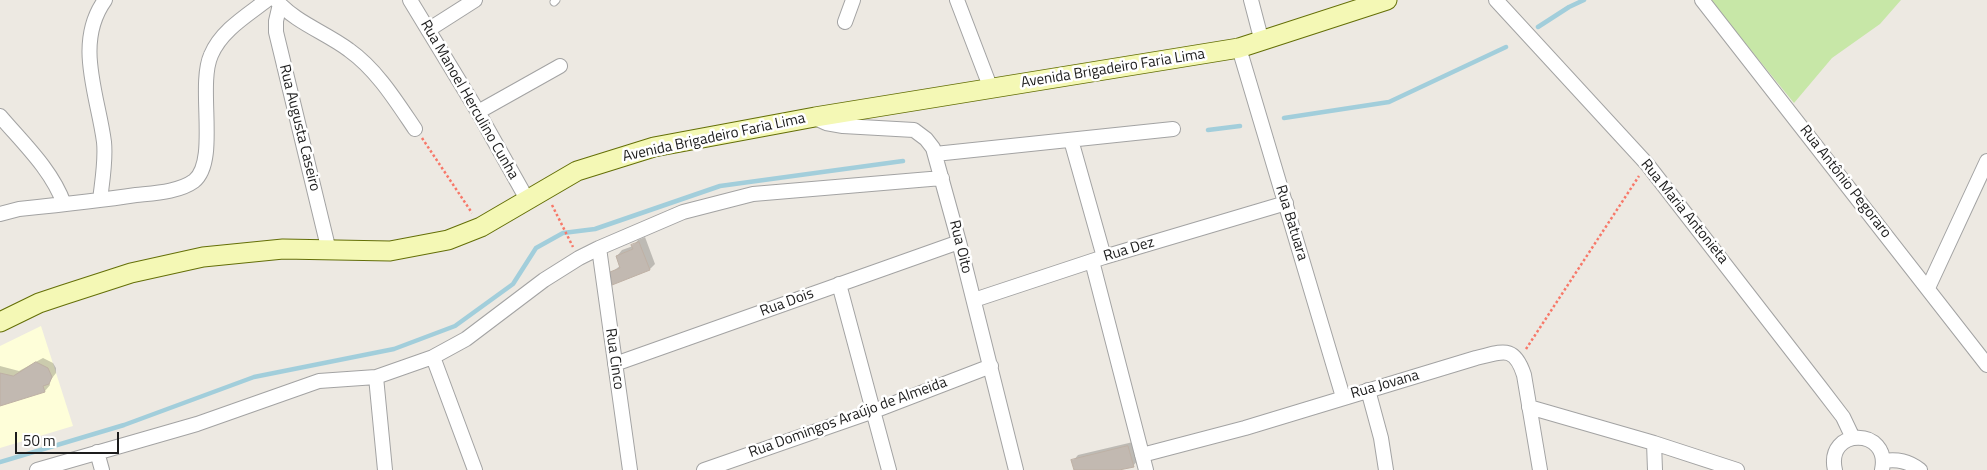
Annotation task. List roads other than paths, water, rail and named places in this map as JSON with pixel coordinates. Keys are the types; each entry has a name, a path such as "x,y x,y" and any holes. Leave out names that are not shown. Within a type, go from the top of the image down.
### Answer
{"main road":[{"name":"Avenida Brigadeiro Faria Lima","path":"0,322 63,295 131,273 203,257 283,249 390,251 448,240 481,227 577,171 654,148 815,117 1239,48 1386,0"}],"street":[{"path":"100,200 104,144 88,52 91,29 105,0"},
{"name":"Rua Manoel Herculino Cunha","path":"410,0 478,112 528,201"},
{"path":"428,30 475,0"},
{"path":"845,22 852,0"},
{"path":"957,0 991,89"},
{"path":"1251,0 1262,42"},
{"name":"Rua Maria Antonieta","path":"1496,0 1647,164 1843,417 1853,438"},
{"name":"Rua Antônio Pegoraro","path":"1702,0 1987,365"},
{"path":"0,214 19,209 100,200 178,188 194,181 202,172 206,163 206,107 210,56 226,32 274,1 308,26 357,56 372,70 415,129"},
{"name":"Rua Augusta Caseiro","path":"274,1 276,32 329,251"},
{"name":"Rua Batuara","path":"1239,48 1343,397"},
{"path":"478,112 560,66"},
{"path":"0,116 44,169 59,190 64,204"},
{"name":"Rua Oito","path":"815,117 826,123 843,126 914,130 926,138 935,154 942,178 1016,470"},
{"path":"935,154 1173,129"},
{"path":"1071,140 1146,470"},
{"path":"1928,288 1987,161"},
{"path":"37,470 197,424 319,382 376,377 433,357 466,339 544,280 599,248 683,212 753,194 942,178"},
{"name":"Rua Dez","path":"974,300 1098,259 1286,204"},
{"name":"Rua Dois","path":"615,364 959,242"},
{"name":"Rua Cinco","path":"599,248 630,470"},
{"path":"839,284 889,470"},
{"name":"Rua Jovana","path":"1142,455 1245,428 1343,397 1501,352 1512,354 1519,360 1524,375 1529,407"},
{"path":"433,357 475,470"},
{"name":"Rua Domingos Araújo de Almeida","path":"704,470 738,464 991,366"},
{"path":"376,377 385,470"},
{"path":"1368,390 1381,438 1386,470"},
{"path":"1540,470 1529,407 1654,443 1737,470"},
{"path":"1835,470 1834,457 1840,445 1853,438 1860,437 1873,442 1882,454 1882,465 1902,460 1920,470"},
{"path":"1654,443 1655,470"},
{"path":"96,452 102,470"}],"waterway":[{"path":"1538,27 1569,7 1584,0"},
{"path":"1284,118 1389,102 1506,47"},
{"path":"1208,130 1240,126"},
{"path":"0,462 124,425 254,377 394,349 455,326 513,284 536,248 563,233 595,229 720,186 903,161"}]}
